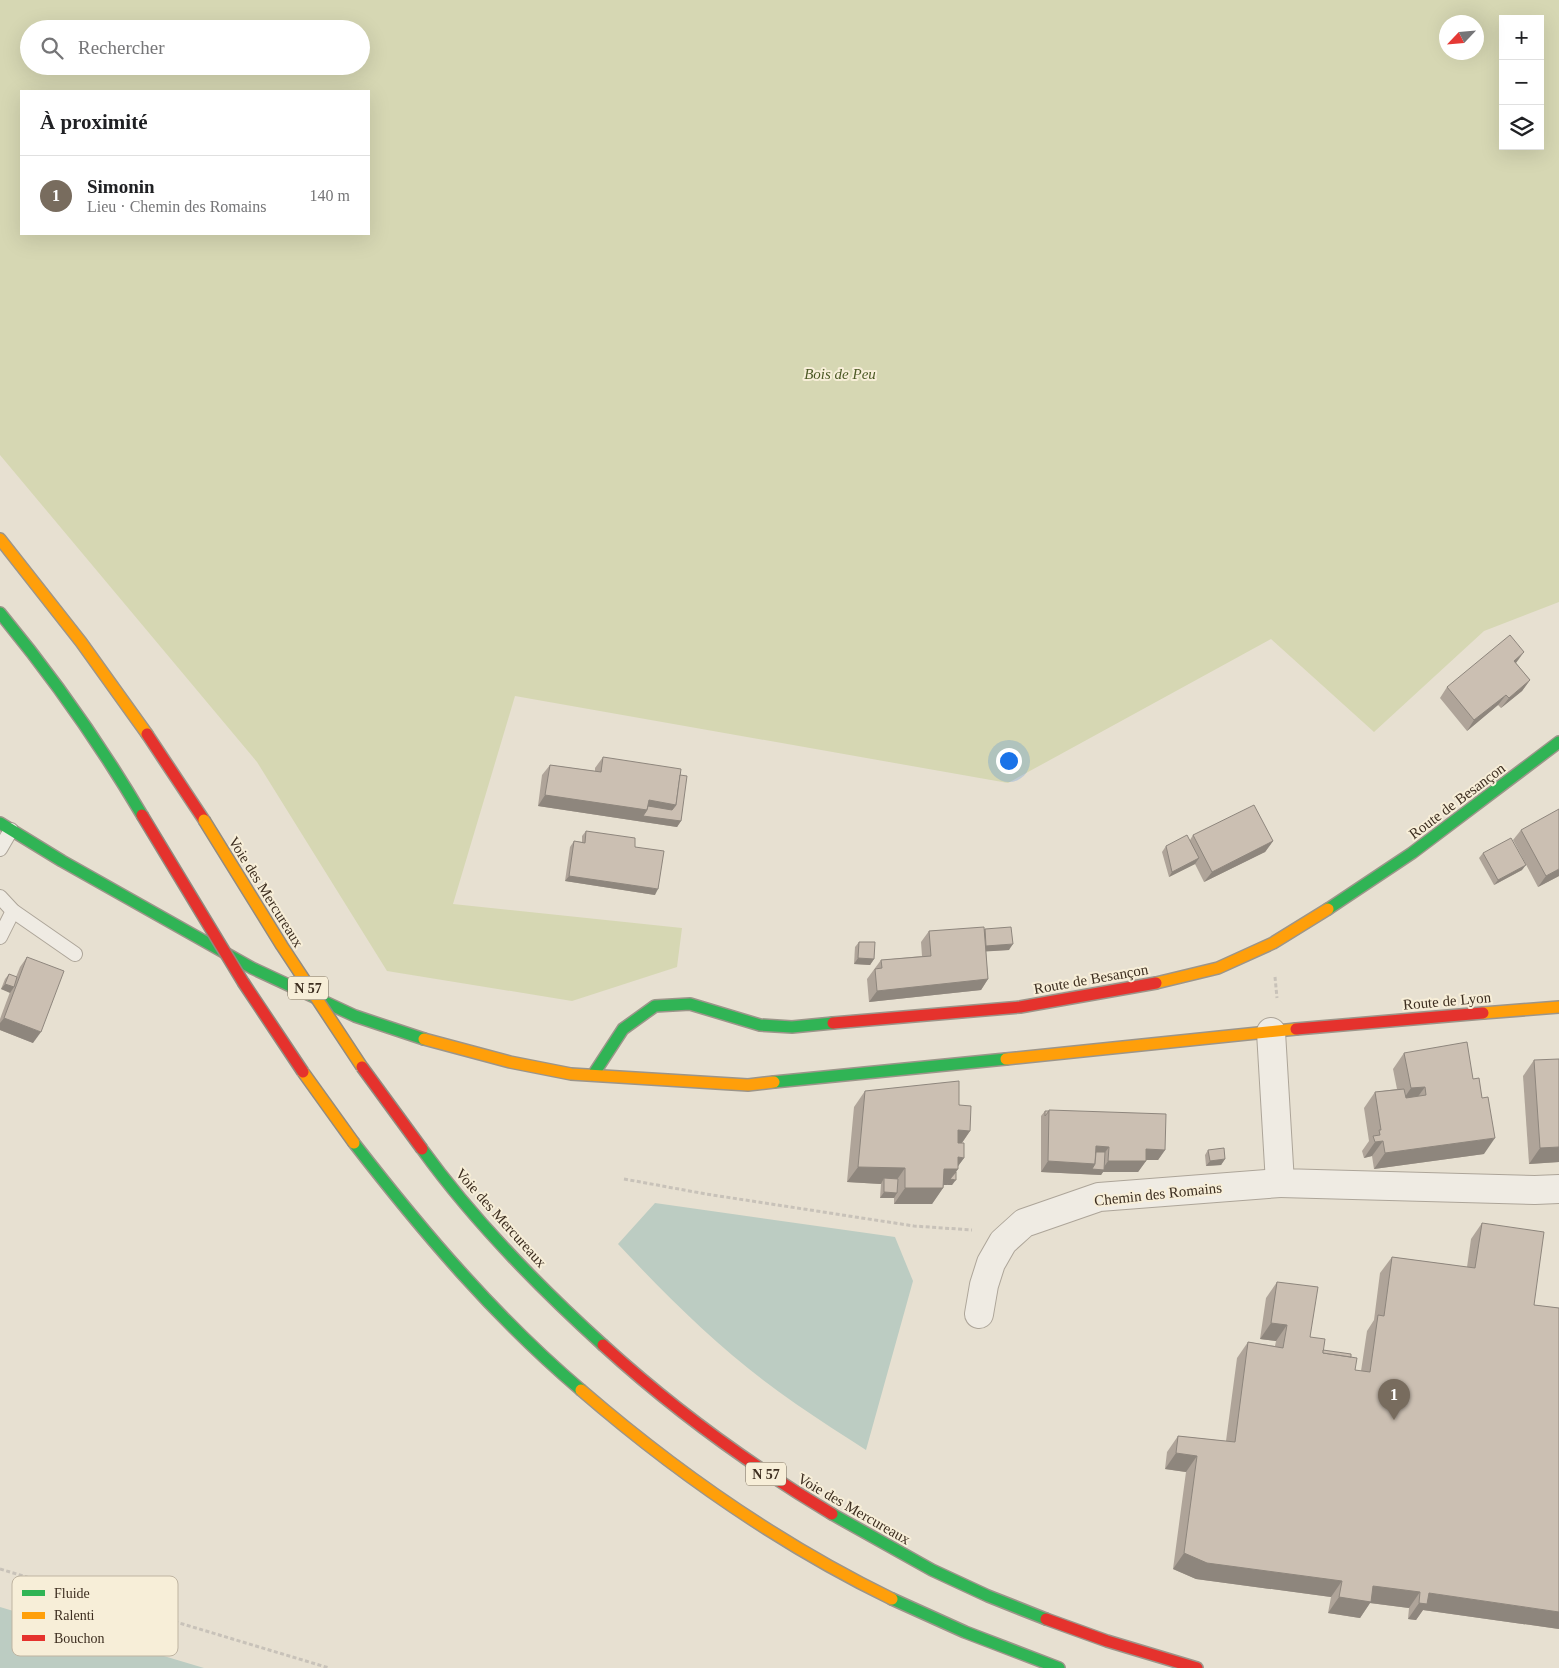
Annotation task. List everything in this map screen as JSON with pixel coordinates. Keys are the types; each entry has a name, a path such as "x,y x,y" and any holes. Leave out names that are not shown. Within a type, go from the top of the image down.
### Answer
{"main road":[{"name":"Voie des Mercureaux","path":"0,539 40,587 88,650 161,753 323,1011 383,1098 471,1210 566,1312 616,1358 722,1444 779,1482 895,1551 957,1582 1019,1609 1082,1633 1198,1668"},
{"path":"0,612 83,723 122,780 231,962 296,1063 354,1143 432,1240 480,1294 531,1345 643,1442 752,1520 874,1590 937,1620 1003,1648 1059,1668"},
{"name":"Route de Besançon","path":"593,1075 624,1029 655,1006 690,1004 760,1025 792,1027 1020,1007 1152,984 1218,968 1273,943 1348,898 1412,853 1559,742"},
{"name":"Route de Lyon","path":"5,826 62,862 252,968 355,1016 431,1041 510,1062 571,1074 748,1085 1338,1024 1559,1007"}],"street":[{"path":"1271,1032 1280,1183"},
{"name":"Chemin des Romains","path":"979,1314 984,1285 991,1263 1003,1242 1012,1233 1024,1222 1099,1197 1280,1183 1535,1190 1559,1189"}],"lane":[{"path":"0,849 5,826"},
{"path":"0,897 13,911 75,954"},
{"path":"0,937 13,911"}],"path":[{"path":"1275,976 1278,1003"},
{"path":"624,1178 706,1194 914,1226 1012,1233"},
{"path":"0,1569 23,1576"},
{"path":"178,1623 329,1668"}],"green space":[{"name":"Bois de Peu","path":"0,0 1559,0 1559,602 1484,631 1374,732 1271,639 1008,783 515,696 453,904 682,928 677,967 572,1001 387,971 257,762 0,455"}],"shaded area":[{"path":"655,1203 895,1237 913,1281 866,1450 772,1387 725,1349 659,1287 618,1244"},
{"path":"0,1607 12,1611 12,1656 164,1656 204,1668 0,1668"}],"building":[{"path":"1510,635 1524,652 1514,661 1530,680 1509,698 1506,695 1474,720 1447,687"},
{"path":"603,757 681,769 676,805 649,800 647,810 545,795 550,765 601,772"},
{"path":"680,775 687,776 681,821 643,816 648,806 672,810 676,805"},
{"path":"1254,805 1273,841 1212,872 1193,835"},
{"path":"1559,809 1559,869 1546,876 1521,830"},
{"path":"586,831 635,838 635,847 664,851 658,889 569,876 574,841 585,843"},
{"path":"1187,835 1199,858 1172,872 1166,846"},
{"path":"1511,838 1526,865 1498,880 1483,853"},
{"path":"984,927 988,979 877,991 875,969 882,968 881,960 931,956 929,931"},
{"path":"1011,927 1013,944 986,946 985,929"},
{"path":"859,942 875,942 874,959 858,958"},
{"path":"27,957 64,971 41,1032 4,1018"},
{"path":"9,974 17,977 14,987 5,984"},
{"path":"1467,1042 1473,1079 1479,1078 1482,1098 1488,1097 1495,1138 1385,1153 1383,1141 1375,1142 1373,1136 1380,1135 1379,1130 1381,1130 1375,1092 1404,1089 1406,1098 1426,1095 1425,1087 1411,1088 1404,1053"},
{"path":"1559,1059 1559,1147 1540,1148 1534,1060"},
{"path":"959,1081 959,1105 971,1106 970,1131 958,1130 958,1143 964,1143 964,1158 958,1157 958,1169 944,1169 943,1188 905,1188 905,1168 858,1167 865,1091"},
{"path":"1049,1110 1166,1114 1165,1150 1146,1149 1146,1161 1108,1161 1109,1147 1096,1146 1095,1164 1048,1161"},
{"path":"1224,1148 1225,1159 1210,1161 1208,1150"},
{"path":"1096,1152 1105,1152 1104,1170 1092,1169 1095,1164"},
{"path":"956,1172 956,1180 950,1179"},
{"path":"884,1178 898,1179 897,1193 884,1192"},
{"path":"1482,1223 1544,1232 1534,1305 1559,1308 1559,1612 1429,1593 1427,1604 1419,1603 1420,1592 1373,1586 1371,1602 1339,1597 1342,1581 1207,1563 1184,1553 1197,1456 1176,1453 1178,1436 1235,1442 1248,1342 1283,1348 1287,1325 1271,1323 1277,1282 1318,1287 1310,1337 1325,1339 1323,1353 1357,1358 1355,1370 1370,1372 1378,1315 1384,1316 1392,1257 1475,1268"},
{"path":"1323,1350 1351,1354 1351,1357 1323,1353"}],"traffic: fast":[{"path":"0,613 75,711 110,762 142,815"},
{"path":"1328,909 1412,853 1559,742"},
{"path":"0,823 62,861 252,968 355,1016 424,1039"},
{"path":"593,1075 623,1029 655,1006 690,1004 760,1025 792,1027 833,1023"},
{"path":"774,1082 1006,1059"},
{"path":"354,1143 406,1209 461,1272 519,1333 581,1390"},
{"path":"422,1149 463,1202 508,1252 603,1345"},
{"path":"832,1514 932,1570 988,1596 1046,1619"},
{"path":"892,1599 965,1632 1059,1668"}],"traffic: slow":[{"path":"0,539 81,642 147,734"},
{"path":"204,820 282,946 362,1067"},
{"path":"1156,983 1218,968 1273,943 1328,909"},
{"path":"1483,1013 1559,1007"},
{"path":"1006,1059 1296,1029"},
{"path":"424,1039 510,1062 571,1074 748,1085 774,1082"},
{"path":"303,1072 354,1143"},
{"path":"581,1390 654,1450 730,1505 809,1555 892,1599"}],"traffic: jam":[{"path":"147,734 204,820"},
{"path":"142,815 243,982 303,1072"},
{"path":"833,1023 1020,1007 1156,983"},
{"path":"1296,1029 1483,1013"},
{"path":"362,1067 422,1149"},
{"path":"603,1345 657,1392 713,1435 771,1476 832,1514"},
{"path":"1046,1619 1107,1641 1197,1668"}],"place":[{"name":"Simonin","path":"1394,1420"}]}
